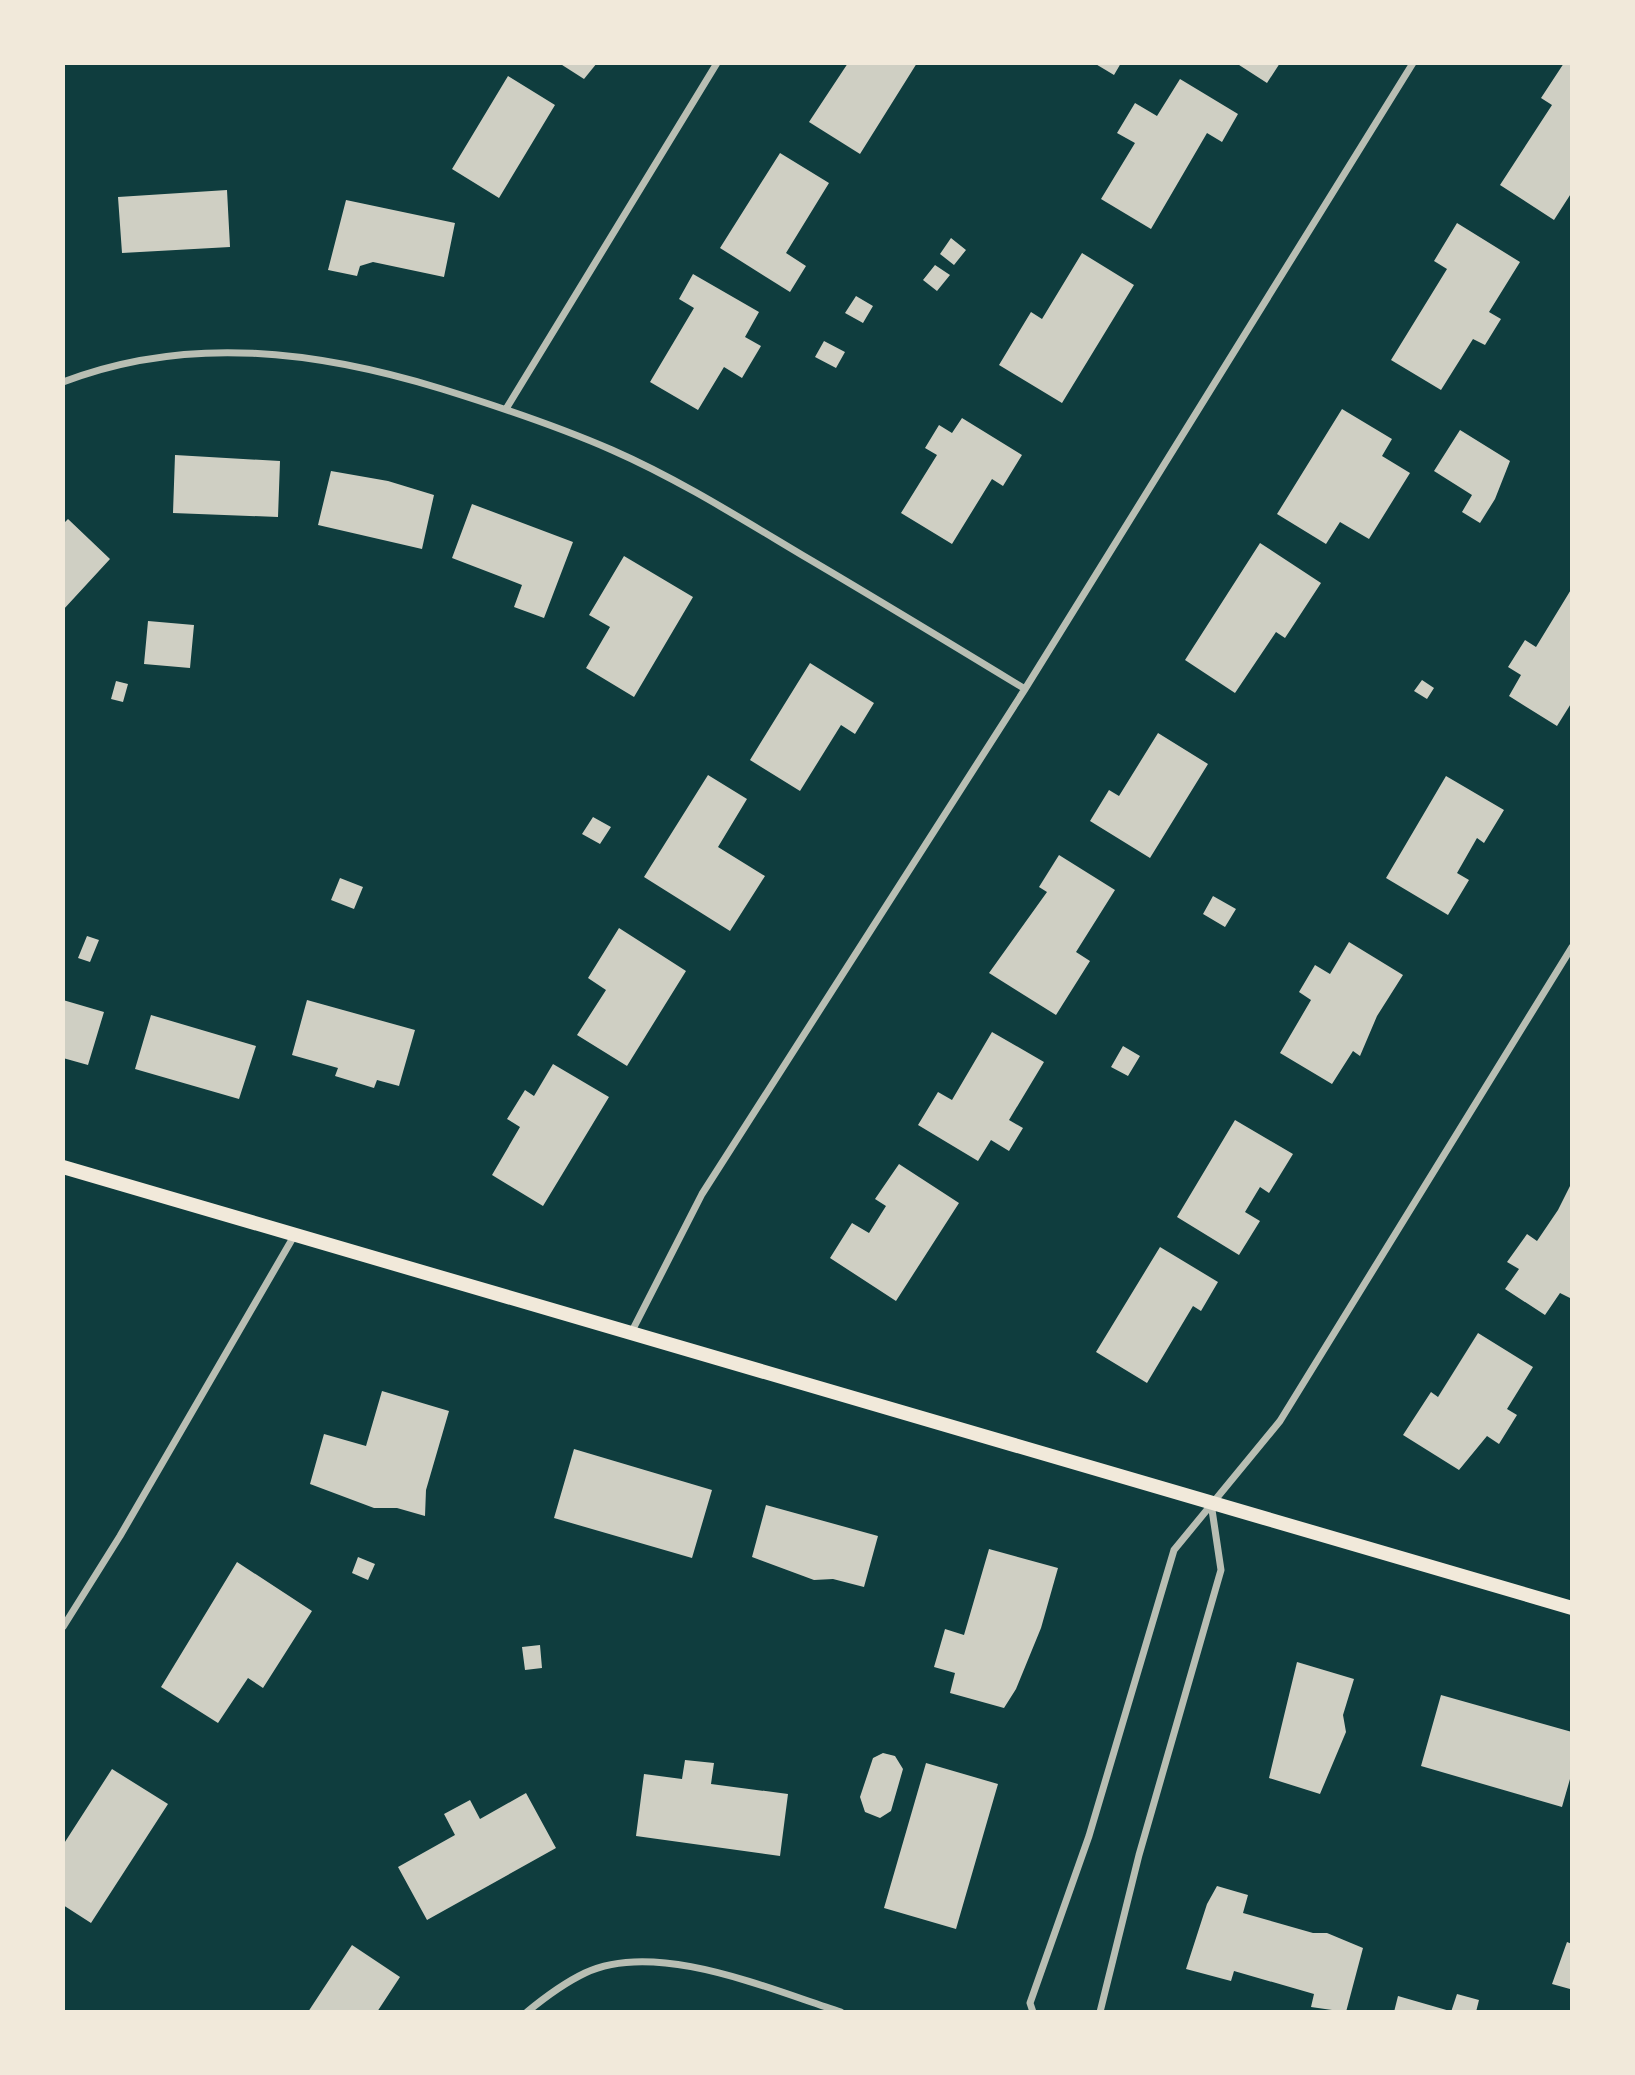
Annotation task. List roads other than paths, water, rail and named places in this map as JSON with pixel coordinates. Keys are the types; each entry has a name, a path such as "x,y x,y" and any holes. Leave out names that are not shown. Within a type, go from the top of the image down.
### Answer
{"main road":[{"path":"63,1167 1572,1608"}],"street":[{"path":"506,409 717,63"},
{"path":"631,1333 702,1194 1025,689 1413,63"},
{"path":"63,382 85,374 150,359 225,352 284,354 372,368 506,409 613,451 709,499 1025,689"},
{"path":"1033,2012 1030,2003 1089,1836 1174,1550 1210,1502 1280,1421 1572,947"},
{"path":"63,1627 120,1536 294,1236"},
{"path":"1100,2012 1139,1855 1221,1570 1210,1502"},
{"path":"527,2012 587,1972 634,1962 676,1964 715,1972 841,2012"}]}
